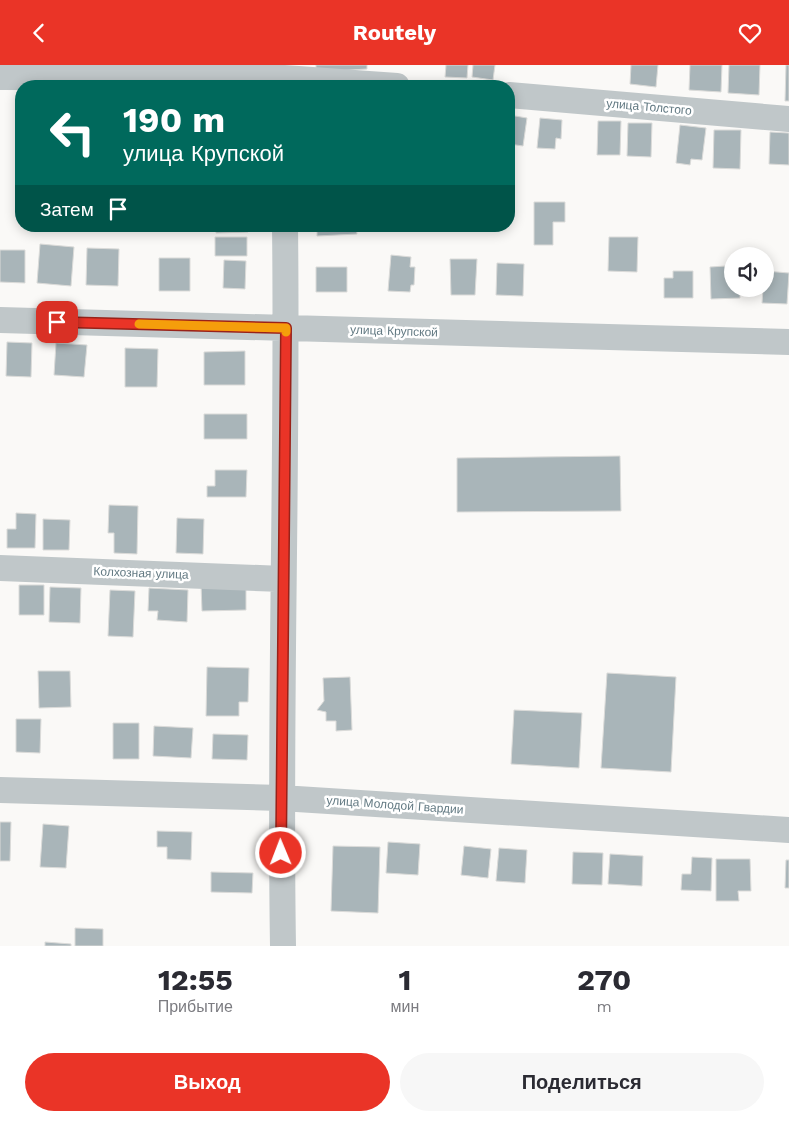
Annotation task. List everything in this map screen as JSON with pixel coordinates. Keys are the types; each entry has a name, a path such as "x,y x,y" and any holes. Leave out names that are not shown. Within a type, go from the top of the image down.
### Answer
{"street":[{"path":"0,77 284,76 329,80"},
{"name":"улица Толстого","path":"515,96 789,119"},
{"path":"283,946 281,798 286,328 285,232"},
{"name":"улица Крупской","path":"0,320 789,342"},
{"name":"Колхозная улица","path":"0,568 282,579"},
{"name":"улица Молодой Гвардии","path":"0,790 281,798 789,830"}],"building":[{"path":"316,65 367,65 367,69 316,72"},
{"path":"446,65 468,65 467,78 445,77"},
{"path":"473,65 495,65 493,80 472,77"},
{"path":"631,65 658,65 656,87 630,84"},
{"path":"690,65 722,65 721,92 689,90"},
{"path":"729,65 760,65 759,95 728,93"},
{"path":"786,65 789,65 789,101 785,101"},
{"path":"515,116 527,118 523,146 515,145"},
{"path":"540,118 562,120 561,139 556,138 555,149 537,148"},
{"path":"598,121 621,121 620,155 597,155"},
{"path":"628,123 652,123 651,157 627,156"},
{"path":"680,125 706,128 702,160 691,159 690,165 676,163"},
{"path":"714,130 741,130 740,169 713,168"},
{"path":"770,132 789,133 789,165 769,164"},
{"path":"534,202 565,202 565,222 553,222 553,245 534,245"},
{"path":"216,232 248,232 216,233"},
{"path":"317,232 357,232 357,234 317,236"},
{"path":"215,237 247,237 247,256 215,256"},
{"path":"609,237 638,237 637,272 608,271"},
{"path":"40,244 74,247 71,286 37,283"},
{"path":"87,248 119,249 118,286 86,285"},
{"path":"0,250 25,250 25,283 0,282"},
{"path":"391,255 411,257 410,267 415,267 414,285 411,285 410,292 388,291"},
{"path":"159,258 190,258 190,291 159,291"},
{"path":"450,259 477,259 475,295 451,295"},
{"path":"224,260 246,261 245,289 223,288"},
{"path":"497,263 524,264 523,296 496,295"},
{"path":"724,266 724,297 740,298 711,299 710,267"},
{"path":"316,267 347,267 347,292 316,292"},
{"path":"673,271 693,271 693,298 664,298 664,278 673,278"},
{"path":"774,272 789,273 787,304 762,303 762,297 774,297"},
{"path":"7,342 32,343 31,377 6,376"},
{"path":"56,343 87,345 84,377 54,375"},
{"path":"125,348 158,349 157,387 125,387"},
{"path":"245,351 245,385 204,385 204,352"},
{"path":"204,414 247,414 247,439 204,439"},
{"path":"620,456 621,511 457,512 457,458"},
{"path":"215,470 247,470 246,497 207,497 207,486 215,486"},
{"path":"109,505 138,506 137,554 114,553 114,533 108,533"},
{"path":"16,513 36,514 35,548 7,548 7,529 16,529"},
{"path":"177,518 204,519 203,554 176,553"},
{"path":"43,519 70,520 69,550 43,550"},
{"path":"246,583 246,610 202,611 201,584"},
{"path":"19,585 44,585 44,615 19,615"},
{"path":"50,587 81,588 80,623 49,622"},
{"path":"149,588 188,590 187,622 157,620 158,611 148,611"},
{"path":"110,590 135,591 133,637 108,636"},
{"path":"207,667 249,668 248,702 239,702 239,716 206,716"},
{"path":"38,671 70,671 71,707 39,708"},
{"path":"607,673 676,677 671,772 601,768"},
{"path":"350,677 352,730 336,731 336,721 326,721 326,712 317,710 324,701 323,678"},
{"path":"514,710 582,713 579,768 511,764"},
{"path":"16,719 41,719 40,753 16,752"},
{"path":"113,723 139,723 139,759 113,759"},
{"path":"154,726 193,728 191,758 153,756"},
{"path":"213,734 248,735 247,760 212,759"},
{"path":"0,822 11,822 10,861 0,861"},
{"path":"43,824 69,826 66,868 40,867"},
{"path":"157,831 192,832 191,860 167,859 167,847 157,847"},
{"path":"388,842 420,844 418,875 386,873"},
{"path":"333,846 380,847 378,913 331,911"},
{"path":"464,846 491,849 488,878 461,875"},
{"path":"499,848 527,850 525,883 496,881"},
{"path":"573,852 603,853 602,885 572,884"},
{"path":"610,854 643,856 642,886 608,884"},
{"path":"692,857 712,858 711,891 681,890 682,874 691,874"},
{"path":"716,859 750,859 751,891 738,891 739,901 716,901"},
{"path":"786,860 789,860 789,888 785,888"},
{"path":"211,872 253,873 252,893 211,892"},
{"path":"75,928 103,929 103,946 75,946"},
{"path":"45,942 71,944 71,946 45,946"}],"slow traffic":[{"path":"139,324 286,328 286,332"}],"route":[{"path":"57,322 286,328 282,579 281,853"}]}
